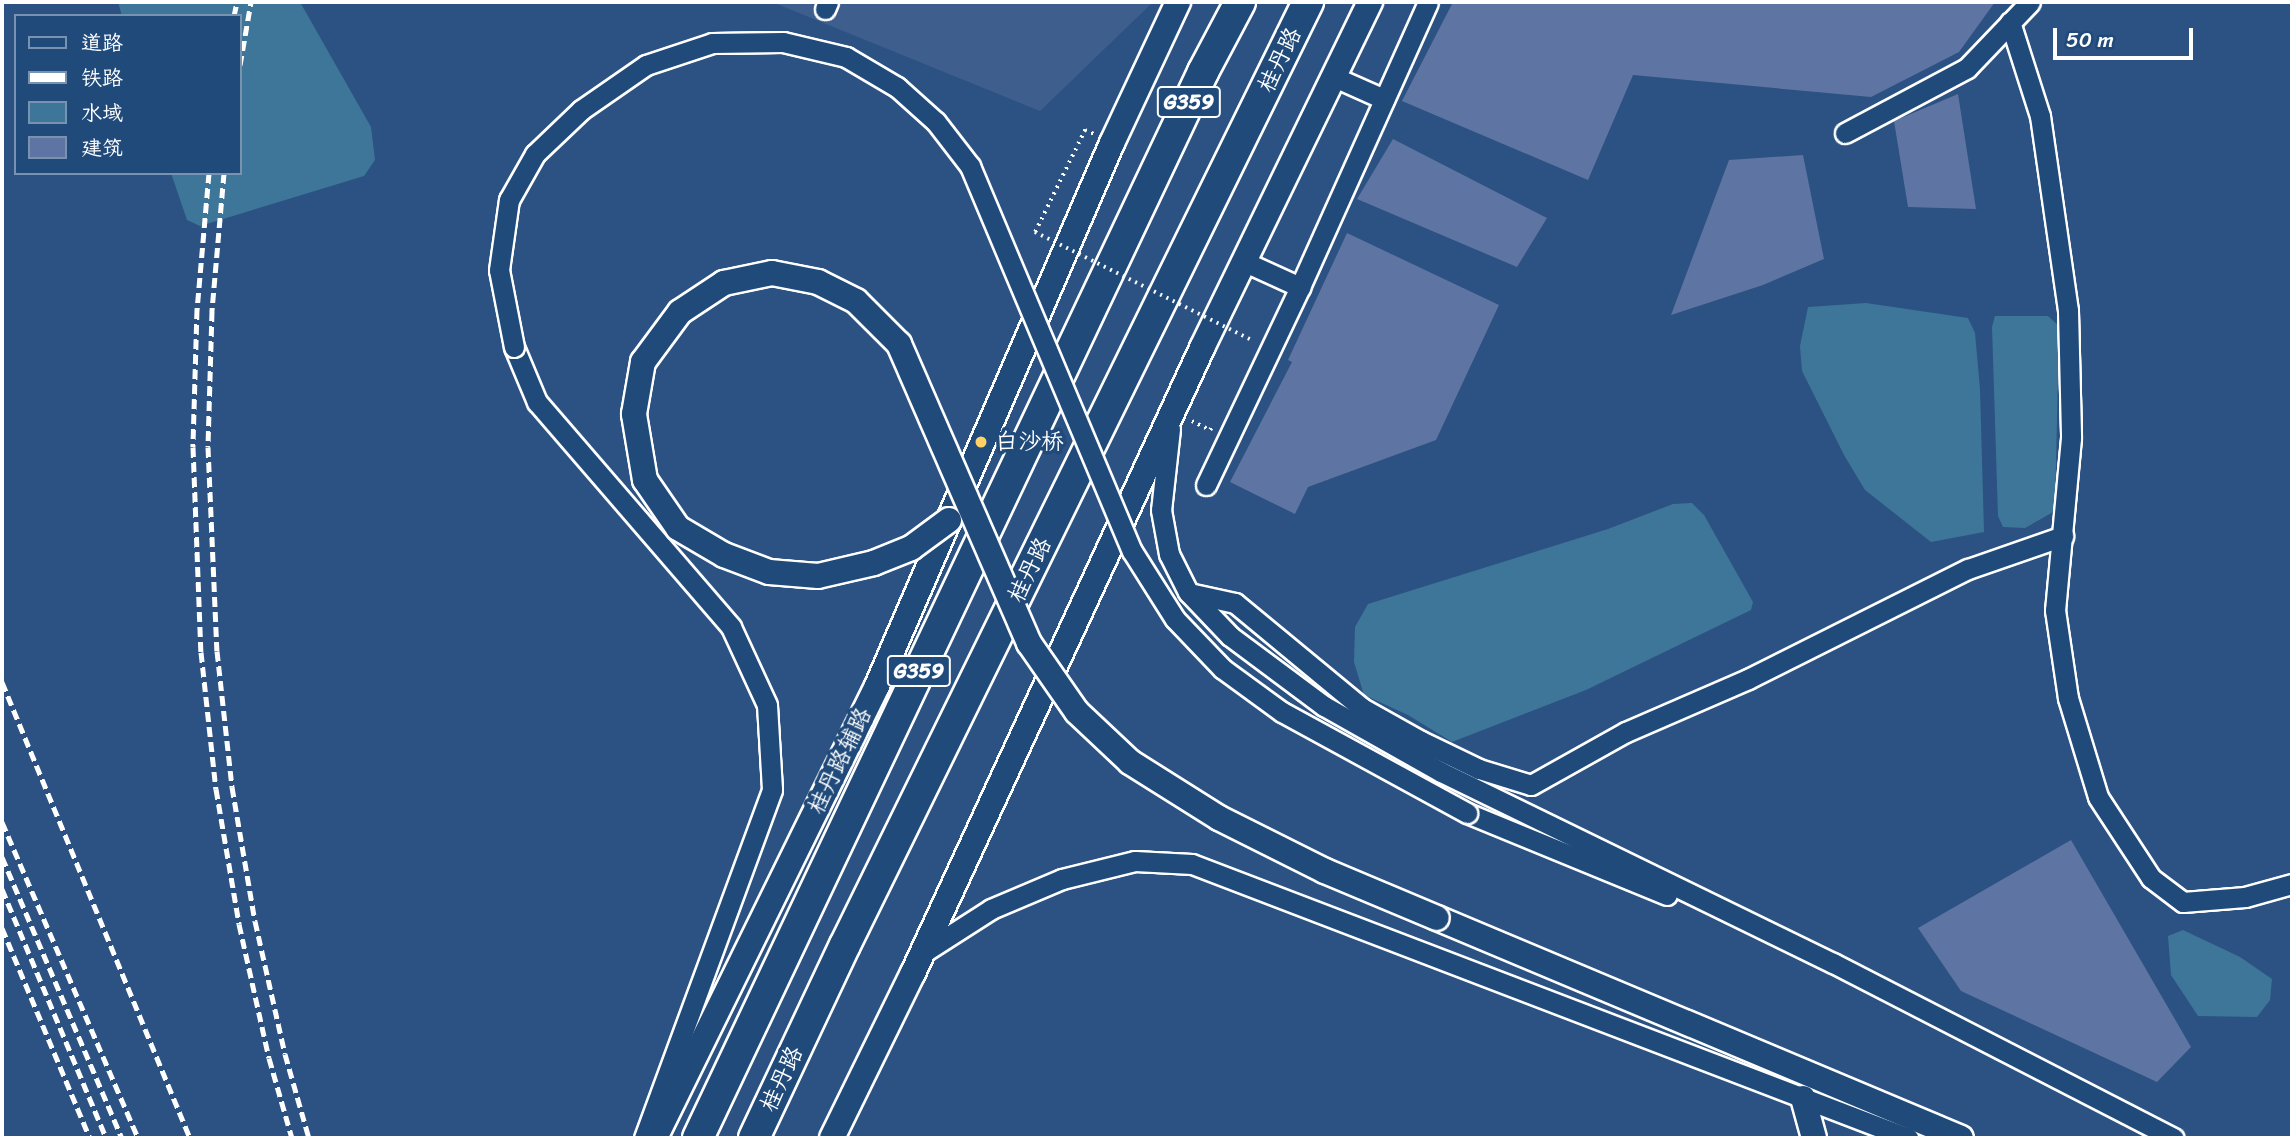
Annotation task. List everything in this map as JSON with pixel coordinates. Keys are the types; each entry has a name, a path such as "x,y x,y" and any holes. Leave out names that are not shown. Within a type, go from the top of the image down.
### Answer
{"highway":[{"name":"G359","path":"698,1138 1198,84 1240,2"},
{"name":"桂丹路","path":"754,1138 845,945 1308,2"}],"main road":[{"name":"桂丹路辅路","path":"655,1138 877,686 1094,184 1178,2"},
{"path":"832,1138 921,954 1243,261 1370,2"},
{"path":"949,520 911,548 874,563 818,576 769,572 724,555 678,528 645,480 634,414 643,362 680,312 724,283 772,272 818,282 856,301 899,344 1029,643 1077,712 1129,762 1219,818 1325,871 1961,1138"},
{"path":"1803,1098 1814,1138"}],"street":[{"path":"1206,485 1300,287 1428,2"},
{"path":"1845,133 1967,68 2030,2"},
{"path":"2010,22 2040,116 2068,311 2071,438 2055,610 2068,698 2098,797 2151,878 2183,902 2245,897 2292,884"},
{"path":"644,1138 772,790 767,705 731,627 537,402 514,347 499,271 509,200 535,154 581,110 646,65 712,43 783,42 846,57 907,96 936,122 970,166 1132,551 1175,619 1223,669 1282,712 1467,813 1833,963"},
{"path":"1332,76 1384,99"},
{"path":"1243,261 1300,287"},
{"path":"1172,411 1161,510 1169,554 1188,592 1230,636 1324,706 1441,772 1833,963 2174,1138"},
{"path":"1188,592 1235,603 1362,708 1479,769 1531,785 1626,732 1748,679 1968,569 2063,536"},
{"path":"921,954 991,909 1062,879 1135,861 1192,864 1908,1138"}],"path":[{"path":"1085,130 1035,232 1254,341"}],"shaded area":[{"path":"772,2 1153,2 1040,111"}],"water":[{"path":"118,2 300,2 371,127 375,160 364,176 200,226 187,220 172,175 242,175 242,14 121,14"},
{"path":"1866,303 1968,318 1975,333 1980,389 1984,532 1931,542 1865,490 1844,455 1802,371 1800,346 1808,307"},
{"path":"1995,316 2048,316 2059,326 2055,511 2025,528 2003,527 1998,516 1992,327"},
{"path":"1692,503 1704,515 1753,602 1751,610 1586,690 1452,742 1408,715 1364,695 1354,662 1355,627 1368,604 1608,529 1673,504"},
{"path":"2183,930 2240,957 2272,979 2270,1000 2257,1017 2198,1016 2171,975 2168,936"}],"building":[{"path":"1453,2 1995,2 1959,52 1871,97 1633,75 1588,180 1402,101"},
{"path":"1958,94 1976,209 1908,207 1894,121"},
{"path":"1393,139 1547,218 1517,267 1357,199"},
{"path":"1803,155 1824,259 1763,285 1671,315 1729,160"},
{"path":"1347,233 1499,305 1436,440 1308,487 1295,514 1230,482 1292,362 1288,360"},
{"path":"2071,840 2191,1047 2157,1082 1961,991 1918,928"}],"railway":[{"path":"234,14 237,2"},
{"path":"242,54 251,2"},
{"path":"209,175 197,309 193,447 201,652 216,789 239,924 269,1058 292,1138"},
{"path":"224,175 212,311 208,447 217,651 232,787 255,921 285,1054 309,1138"},
{"path":"2,682 190,1138"},
{"path":"2,822 138,1138"},
{"path":"2,857 122,1138"},
{"path":"2,889 106,1138"},
{"path":"2,928 90,1138"}],"place":[{"name":"白沙桥","path":"981,442"}]}
